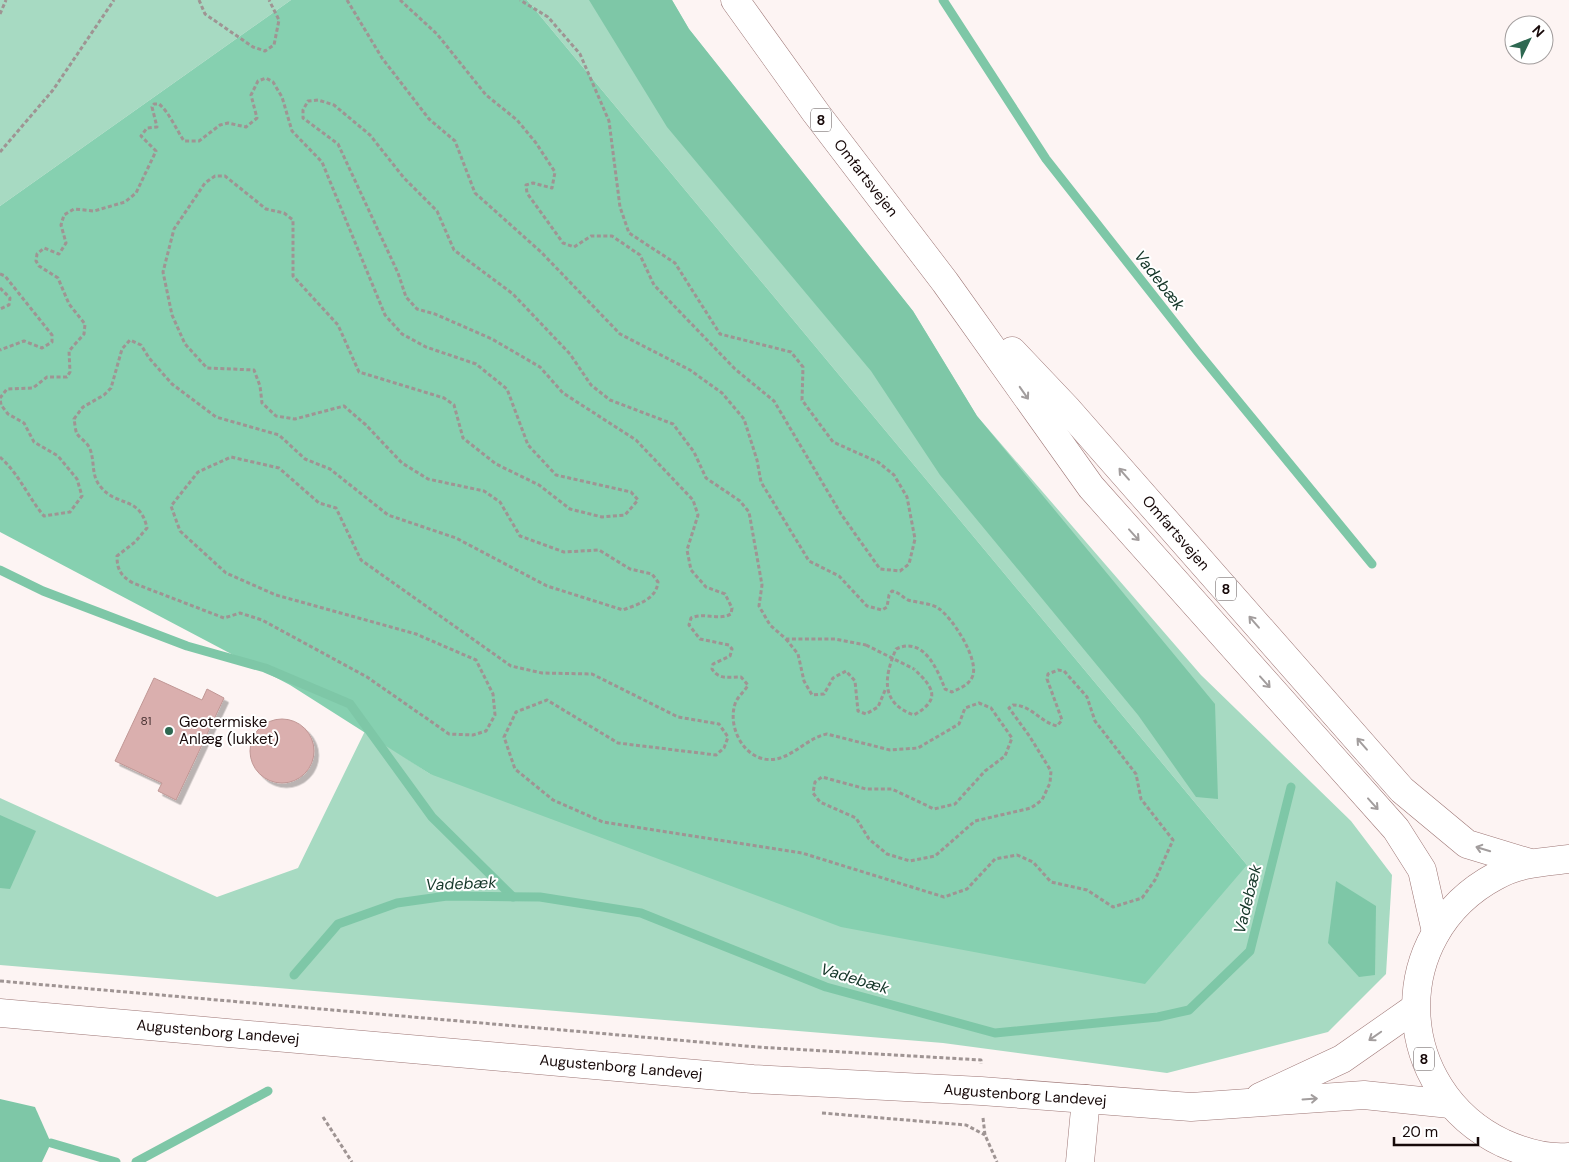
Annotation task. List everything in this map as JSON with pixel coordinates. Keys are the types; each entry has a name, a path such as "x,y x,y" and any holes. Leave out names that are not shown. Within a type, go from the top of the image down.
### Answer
{"main road":[{"name":"Omfartsvejen","path":"735,0 816,113 945,282 1091,487 1396,829 1422,870 1436,932"},
{"name":"Omfartsvejen","path":"945,282 1068,410 1402,790 1467,844 1530,863"},
{"name":"8","path":"1569,859 1530,863 1496,875 1462,899 1436,932 1420,969 1415,1008 1424,1059 1450,1104 1481,1132 1519,1150 1560,1158 1569,1156"},
{"name":"Augustenborg Landevej","path":"1244,1104 1342,1060 1415,1008"},
{"name":"Augustenborg Landevej","path":"0,1012 753,1079 981,1091 1191,1107 1364,1095 1450,1104"},
{"path":"1080,1162 1086,1099"}],"path":[{"path":"0,14 6,0"},
{"path":"0,152 53,90 114,0"},
{"path":"199,0 205,14 253,47 265,50 274,46 278,20 269,0"},
{"path":"0,457 13,469 30,499 44,516 70,512 82,496 77,480 58,456 34,442 24,423 8,414 0,398 7,389 32,388 47,377 67,377 70,372 69,351 84,334 85,324 69,304 58,278 40,266 36,261 37,254 44,248 59,254 66,242 61,225 64,215 74,209 94,211 113,206 124,202 136,194 156,151 141,136 147,128 156,128 152,108 154,104 159,104 166,109 172,123 184,141 199,141 220,126 228,123 246,127 257,118 251,95 258,81 266,78 274,82 282,97 292,131 322,162 385,315 402,334 426,347 476,364 507,388 528,445 556,474 631,492 638,500 625,515 602,517 570,509 540,485 496,464 463,438 454,405 444,398 359,372 338,325 294,276 293,220 284,213 266,209 225,176 215,176 205,183 174,229 163,272 172,315 185,344 207,368 254,370 260,386 262,403 276,416 295,419 344,406 366,425 402,463 428,479 484,491 500,502 520,536 564,552 599,550 630,568 652,574 658,582 657,590 651,598 623,610 547,586 456,538 388,515 330,468 305,459 279,435 216,416 172,384 149,358 141,345 130,340 122,349 111,388 104,395 83,407 74,419 76,433 90,448 94,476 100,487 110,495 137,507 144,515 147,528 135,542 117,556 117,567 123,577 133,584 224,618 240,613 262,620 367,677 449,734 472,735 486,731 495,714 493,694 476,660 416,634 276,595 226,573 180,531 171,506 198,472 231,457 279,468 319,503 336,508 361,560 511,666 542,673 592,674 678,717 719,724 728,737 724,748 716,755 618,743 547,700 516,712 504,737 515,769 553,800 603,822 802,853 944,897 967,889 995,859 1017,855 1033,862 1051,882 1087,890 1113,906 1142,898 1156,880 1173,840 1141,799 1136,774 1095,722 1088,697 1064,671 1052,671 1046,678 1062,720 1057,726 1050,724 1023,705 1013,705 1009,708 1030,737 1050,771 1050,783 1042,800 1031,808 975,821 935,856 910,861 888,854 870,839 856,818 820,802 813,793 815,782 822,777 866,788 892,789 934,809 955,804 985,772 1005,756 1012,738 991,708 980,703 965,708 959,724 918,748 890,750 827,734 820,735 781,758 762,759 748,754 740,742 734,720 735,702 748,685 741,677 721,678 712,669 713,664 730,656 732,649 729,645 700,639 689,625 691,618 698,615 724,618 731,614 732,608 725,594 706,587 691,570 686,550 698,515 693,500 636,440 562,394 540,367 492,339 435,314 417,309 406,297 398,273 338,144 302,118 303,110 308,101 318,100 334,105 370,135 404,178 437,211 454,250 512,294 570,354 591,384 610,400 672,424 694,452 706,478 740,501 749,512 762,585 759,606 770,625 786,639 798,654 804,681 812,695 824,694 833,678 846,671 855,681 858,710 866,714 878,707 886,688 890,662 896,649 904,645 915,646 936,666 945,689 952,692 968,684 973,675 973,661 955,624 938,608 906,599 898,592 892,591 886,603 887,607 882,610 867,606 839,576 808,561 761,482 757,460 744,419 722,393 690,370 620,334 541,252 475,194 455,141 423,112 382,58 347,0"},
{"path":"400,0 437,34 486,95 517,120 536,143 555,172 552,188 533,183 526,185 527,192 563,243 574,248 590,236 612,236 640,255 654,284 734,369 774,401 842,514 880,569 900,571 909,564 915,539 908,496 894,475 878,462 833,442 802,400 803,367 791,352 720,334 675,263 629,233 620,207 609,121 580,54 548,17 520,0"},
{"path":"0,274 11,283 52,335 52,342 42,348 24,341 0,350"},
{"path":"0,288 10,298 9,305 0,309"},
{"path":"786,639 835,639 866,645 914,669 930,684 932,700 925,709 914,715 902,711 892,701 886,688"},
{"path":"0,981 757,1047 981,1060 981,1091 985,1135 997,1162"},
{"path":"324,1117 352,1162"}],"shaded area":[{"path":"0,0 291,0 0,206"},
{"path":"291,0 527,0 1247,865 1145,984 841,927 430,774 290,685 0,532 0,206"},
{"path":"527,0 672,0 689,29 913,311 977,416 1201,675 1351,821 1392,875 1386,974 1328,1032 1167,1073 943,1043 0,965 0,798 217,897 298,868 365,731 430,774 1247,865"},
{"path":"589,0 672,0 689,29 913,311 977,416 1215,704 1218,799 1196,797 1138,715 940,475 871,371 667,127"},
{"path":"0,815 36,831 10,889 0,888"},
{"path":"1336,881 1376,906 1375,975 1359,977 1328,943"},
{"path":"0,1099 35,1107 51,1143 42,1162 0,1162"}],"building":[{"name":"Geotermiske Anlæg (lukket)","path":"154,678 202,700 207,689 224,698 176,800 158,791 162,783 115,761"},
{"path":"282,719 294,721 305,728 312,739 314,751 312,763 305,774 294,781 282,783 270,781 259,774 252,763 250,751 252,739 259,728 270,721"}],"waterway":[{"name":"Vadebæk","path":"943,0 1046,159 1197,351 1372,564"},
{"path":"0,570 43,591 187,646 265,668 350,704 432,817 513,897"},
{"name":"Vadebæk","path":"294,975 338,924 397,903 447,896 540,897 641,913 826,987 995,1033 1158,1017 1189,1010 1250,951 1291,787"},
{"name":"Vadebæk","path":"136,1162 268,1091"},
{"path":"51,1143 116,1162"}],"place":[{"name":"Geotermiske Anlæg (lukket)","path":"169,731"}]}
